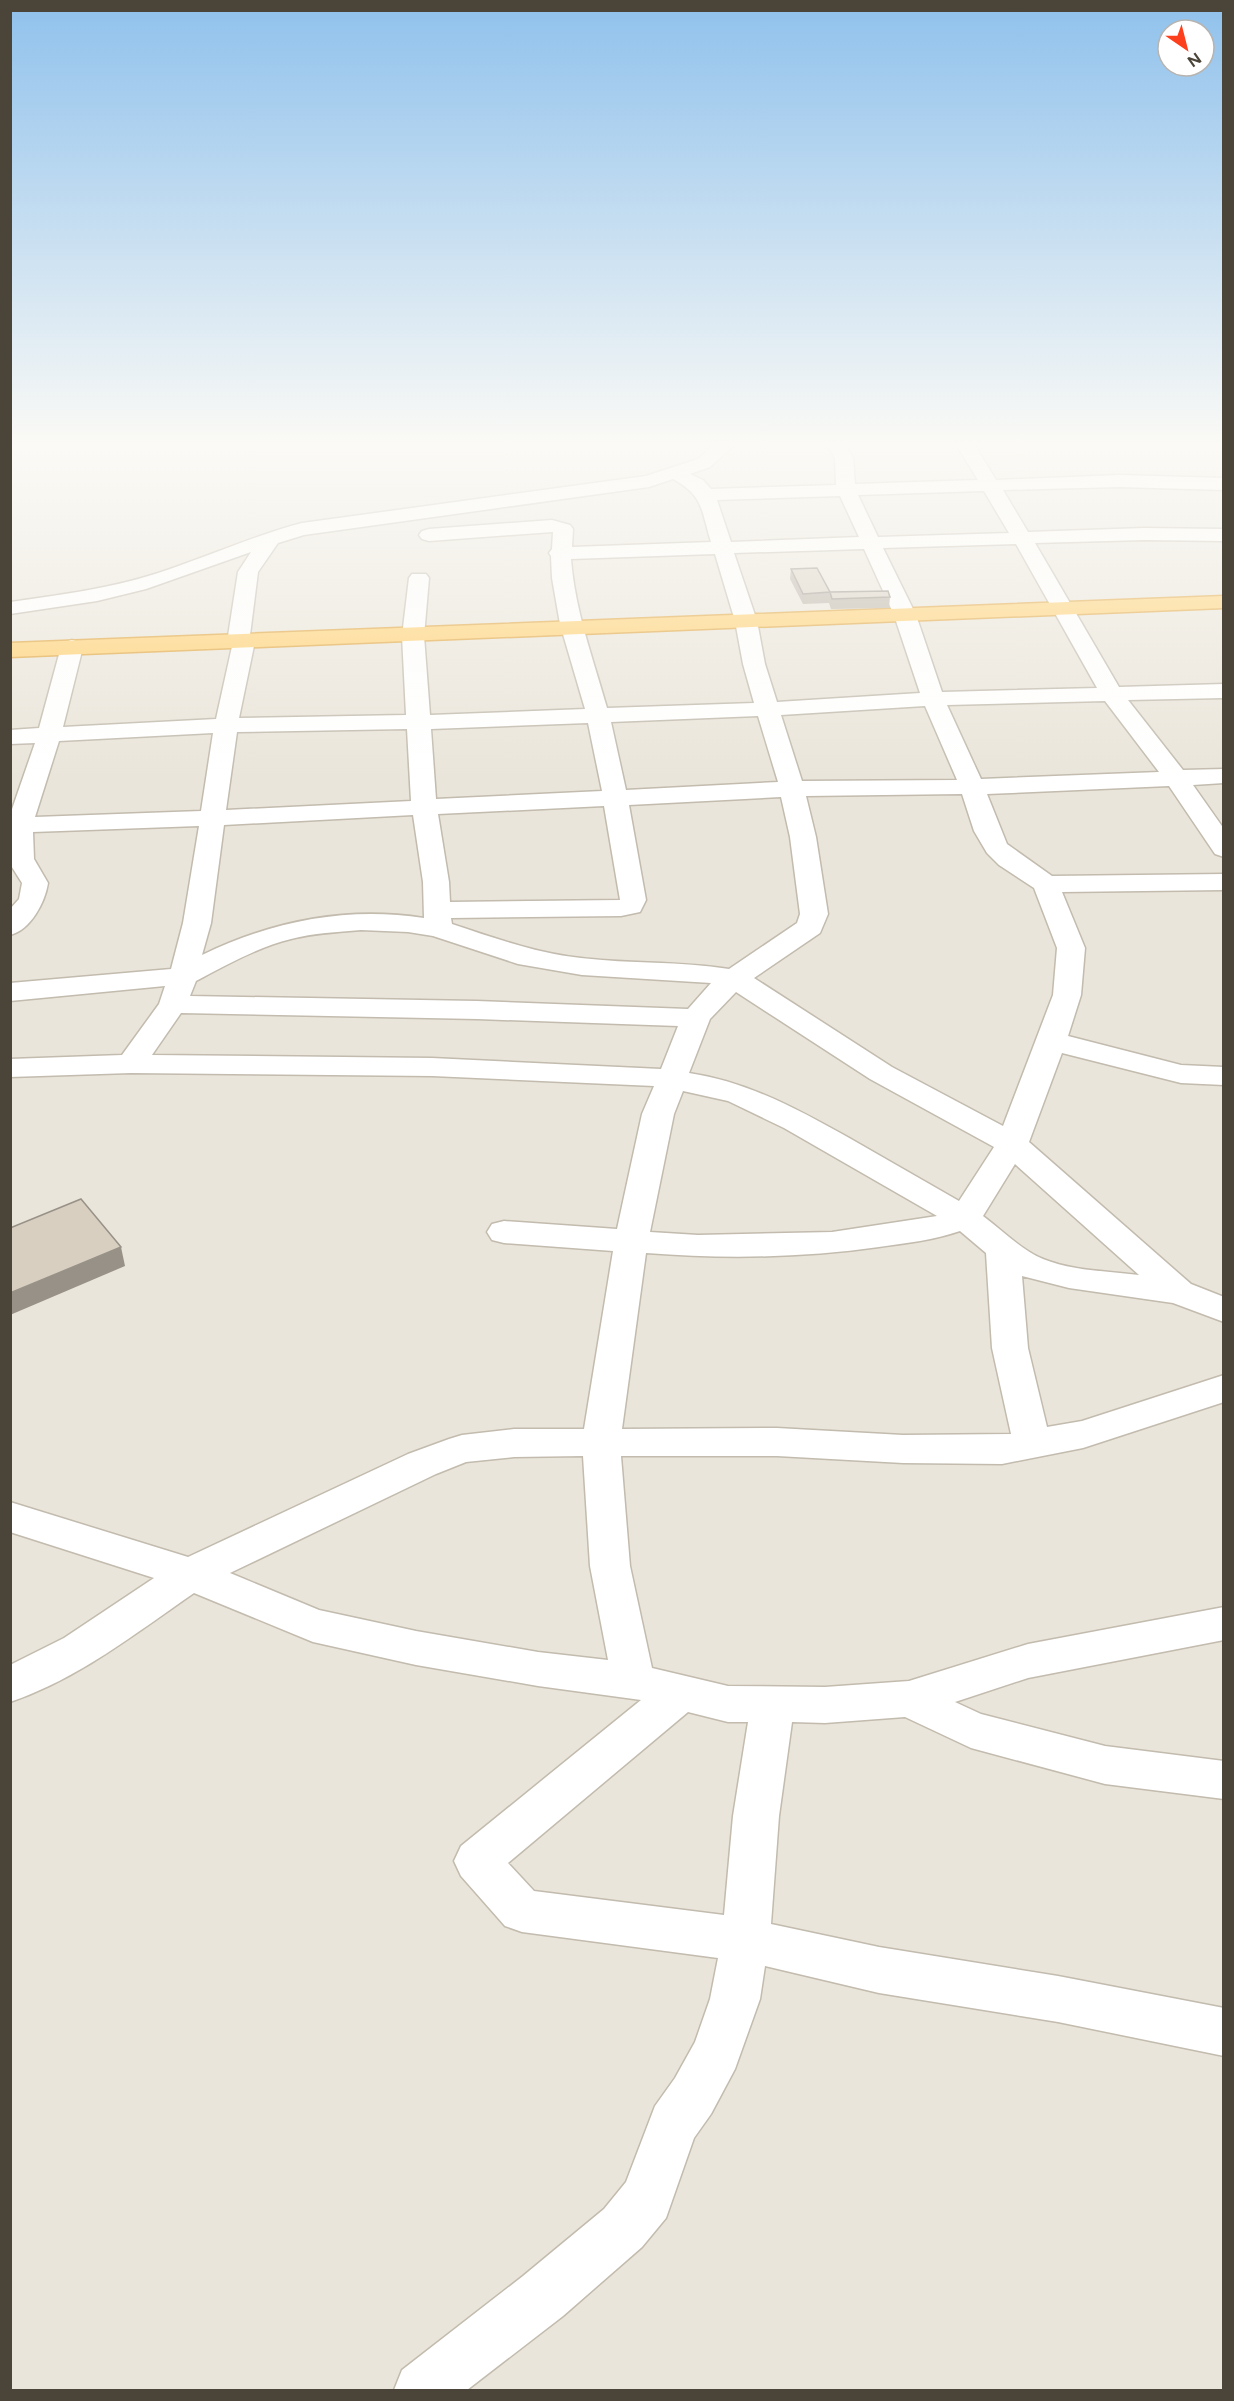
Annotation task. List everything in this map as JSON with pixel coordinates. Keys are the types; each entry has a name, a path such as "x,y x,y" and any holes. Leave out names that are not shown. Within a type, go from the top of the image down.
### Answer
{"highway":[{"path":"10,650 413,636 1224,602"}],"street":[{"path":"10,608 82,598 132,587 180,573 223,556"},
{"path":"131,1064 173,1004 197,922 226,726 244,641 239,636 248,572 259,556"},
{"path":"10,992 183,976 231,952 280,933 317,925 396,923 630,906 633,900 615,798 598,715 570,628 559,556"},
{"path":"633,1681 610,1566 601,1442 631,1241 658,1114 696,1018 704,1005 736,979 810,927 814,914 803,837 792,789 754,664 746,621 725,556"},
{"path":"879,556 905,615 933,699 996,848 1008,859 1046,884 1224,882"},
{"path":"1033,556 1112,695 1176,778 1224,849"},
{"path":"419,578 413,636 424,808 436,882 437,919"},
{"path":"10,927 32,900 35,883 21,860 15,825 49,735 72,647"},
{"path":"10,737 226,726 418,722 769,709 933,699 1224,691"},
{"path":"15,825 211,818 792,789 972,787 1224,776"},
{"path":"504,1232 698,1246 832,1243 932,1229 965,1218 1012,1144 1067,996 1071,948 1046,884"},
{"path":"437,919 528,958 582,967 700,973 736,979 881,1073 1012,1144 1179,1292"},
{"path":"173,1004 477,1010 696,1018"},
{"path":"1052,1041 1181,1074 1224,1076"},
{"path":"10,1068 131,1064 432,1067 648,1076 713,1086 739,1094 786,1116 965,1218 1003,1249 1031,1267 1069,1277 1179,1292 1224,1310"},
{"path":"1003,1249 1010,1348 1032,1444"},
{"path":"10,1685 79,1650 191,1574 422,1464 462,1449 514,1443 777,1442 903,1449 1002,1450 1083,1434 1224,1388"},
{"path":"10,1518 191,1574 313,1625 427,1650 538,1669 633,1681 728,1704 825,1705 909,1700 1028,1661 1224,1623"},
{"path":"680,1693 477,1861 522,1911 746,1940 879,1970 1058,1999 1224,2032"},
{"path":"909,1700 971,1730 1105,1765 1224,1780"},
{"path":"422,2391 552,2289 623,2228 647,2199 673,2124 693,2096 717,2052 735,1999 746,1940 756,1816 773,1704"}],"shaded area":[{"path":"11,556 1223,556 1223,2390 11,2390"}],"building":[{"path":"817,568 830,592 803,594 791,569"},
{"path":"888,591 890,597 832,599 830,592"},
{"path":"81,1199 121,1247 10,1293 10,1228"}]}
